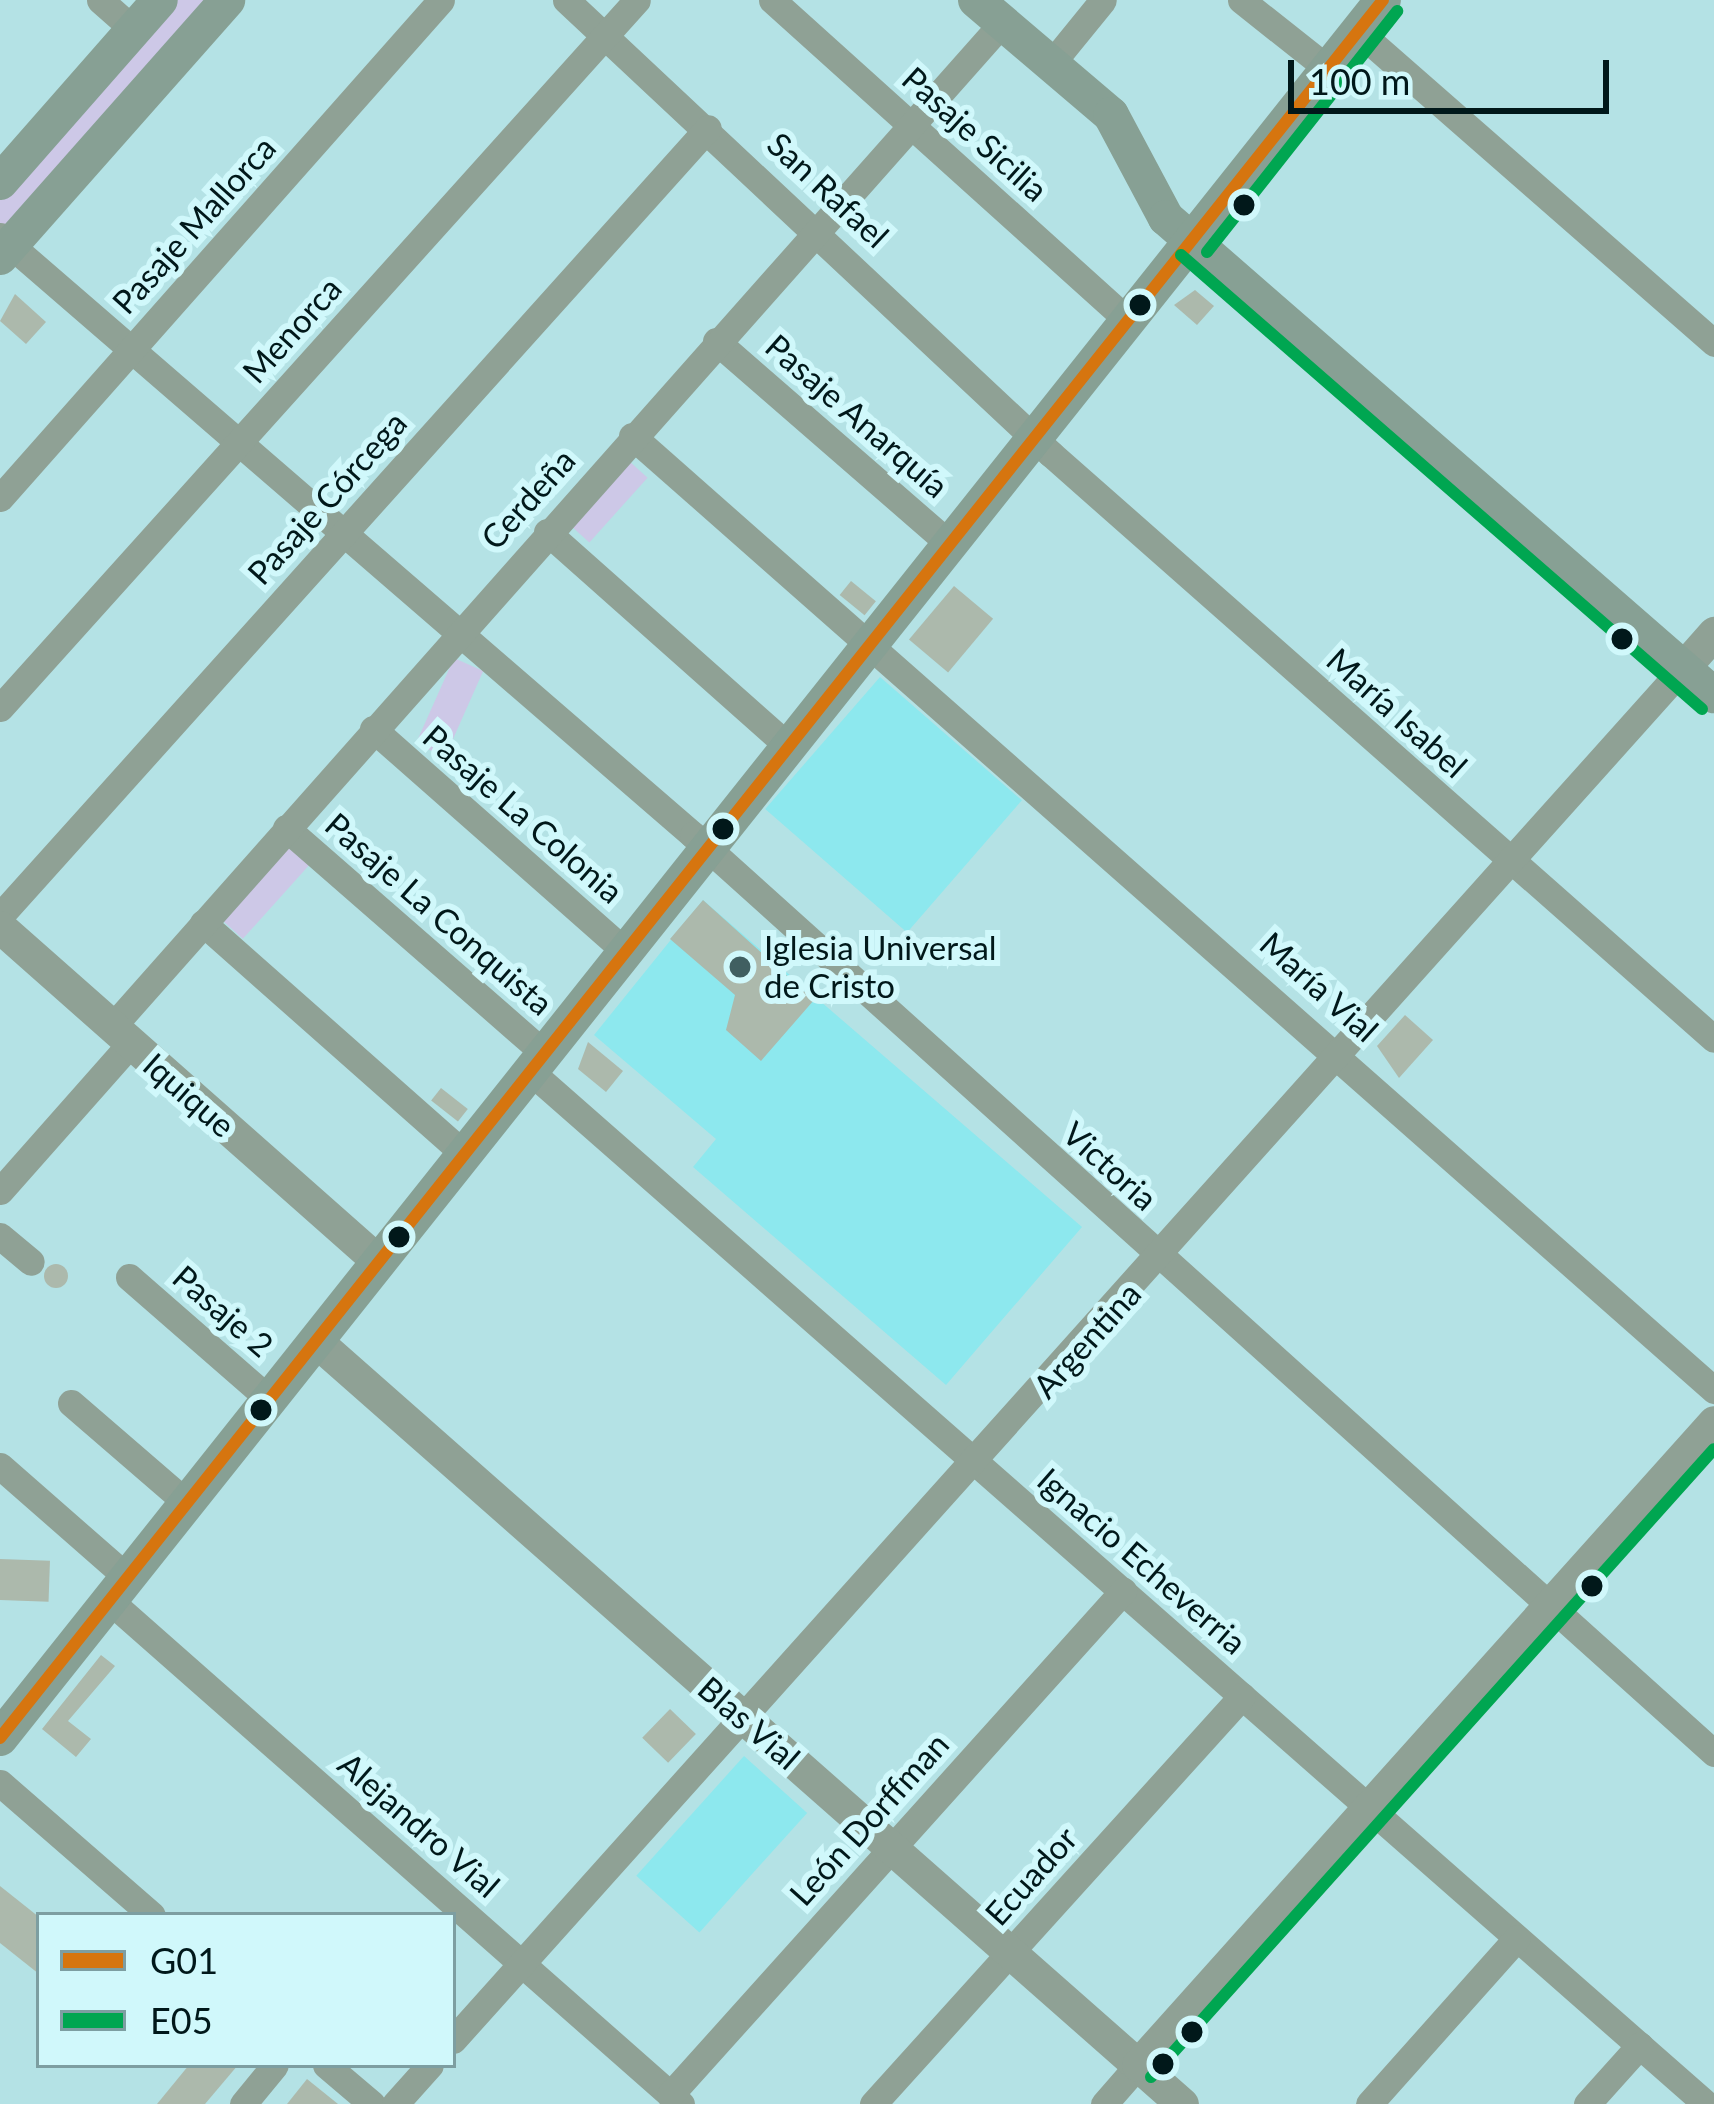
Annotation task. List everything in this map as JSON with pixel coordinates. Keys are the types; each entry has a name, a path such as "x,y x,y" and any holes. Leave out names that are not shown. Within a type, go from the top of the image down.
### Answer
{"main road":[{"path":"0,182 160,0"},
{"path":"4,246 227,0"},
{"path":"0,1738 1383,0"},
{"path":"989,11 1119,125 1151,201 1193,241 1714,695"}],"street":[{"path":"100,0 134,30"},
{"name":"Pasaje Mallorca","path":"0,497 441,0"},
{"name":"San Rafael","path":"566,0 1037,436"},
{"name":"Menorca","path":"0,709 637,0"},
{"name":"Pasaje Sicilia","path":"772,0 1129,321"},
{"path":"1051,64 1103,0"},
{"path":"1241,0 1328,69"},
{"name":"Cerdeña","path":"0,1191 203,923 910,124 989,11"},
{"path":"1359,32 1714,344"},
{"name":"Pasaje Córcega","path":"0,916 708,128"},
{"name":"Victoria","path":"4,246 341,537 459,631 1714,1753"},
{"name":"Pasaje Anarquía","path":"716,341 951,545"},
{"name":"María Vial","path":"632,436 874,640 1714,1390"},
{"name":"María Isabel","path":"1037,436 1714,1039"},
{"path":"547,532 789,747"},
{"name":"Argentina","path":"456,2037 1161,1259 1714,633"},
{"name":"Pasaje La Colonia","path":"373,729 626,952"},
{"name":"Pasaje La Conquista","path":"286,828 538,1063"},
{"path":"203,923 465,1155"},
{"name":"Iquique","path":"0,927 379,1262"},
{"name":"Ignacio Echeverria","path":"538,1063 976,1463 1706,2104"},
{"path":"0,1236 31,1262"},
{"name":"Pasaje 2","path":"129,1276 269,1400"},
{"name":"Blas Vial","path":"316,1341 1183,2104"},
{"path":"70,1403 187,1503"},
{"path":"1104,2104 1714,1422"},
{"name":"Alejandro Vial","path":"0,1466 119,1589 522,1964 675,2099"},
{"name":"León Dorffman","path":"675,2099 891,1848 1123,1592"},
{"name":"Ecuador","path":"873,2104 1242,1696"},
{"path":"0,1783 149,1912"},
{"path":"1369,2104 1517,1937"},
{"path":"1587,2104 1640,2045"},
{"path":"243,2104 273,2068"},
{"path":"330,2068 372,2104"},
{"path":"395,2104 427,2068"}],"shaded area":[{"path":"173,0 216,0 0,245 0,197"},
{"path":"629,461 648,478 589,542 571,526"},
{"path":"454,658 483,671 445,757 416,744"},
{"path":"880,677 1022,800 907,932 765,809"},
{"path":"291,845 311,863 243,939 223,921"},
{"path":"703,900 1082,1227 946,1385 693,1167 716,1139 594,1035"},
{"path":"744,1756 807,1813 699,1933 636,1876"}],"building":[{"path":"1195,290 1214,306 1197,325 1174,305"},
{"path":"15,294 46,322 26,344 0,321"},
{"path":"851,581 876,601 865,615 840,595"},
{"path":"954,586 993,619 948,672 909,640"},
{"name":"Iglesia Universal de Cristo","path":"703,900 814,1000 761,1061 726,1030 735,995 670,939"},
{"path":"1405,1015 1433,1040 1399,1078 1377,1046"},
{"path":"588,1042 623,1071 606,1092 578,1069"},
{"path":"441,1088 468,1109 458,1122 431,1101"},
{"path":"56,1264 68,1276 56,1288 44,1276"},
{"path":"0,1559 50,1561 49,1602 0,1600"},
{"path":"101,1655 115,1666 68,1721 91,1739 76,1757 42,1729"},
{"path":"670,1709 696,1734 668,1763 642,1738"},
{"path":"0,1886 36,1915 36,1972 0,1943"},
{"path":"187,2068 235,2068 205,2104 157,2104"},
{"path":"307,2079 338,2104 287,2104"}],"transit line":[{"name":"G01","path":"0,1738 1383,0"},
{"name":"E05","path":"1207,252 1397,11"},
{"name":"E05","path":"1181,255 1702,709"},
{"name":"E05","path":"1151,2077 1714,1449"}],"place":[{"name":"Iglesia Universal de Cristo","path":"740,967"}]}
